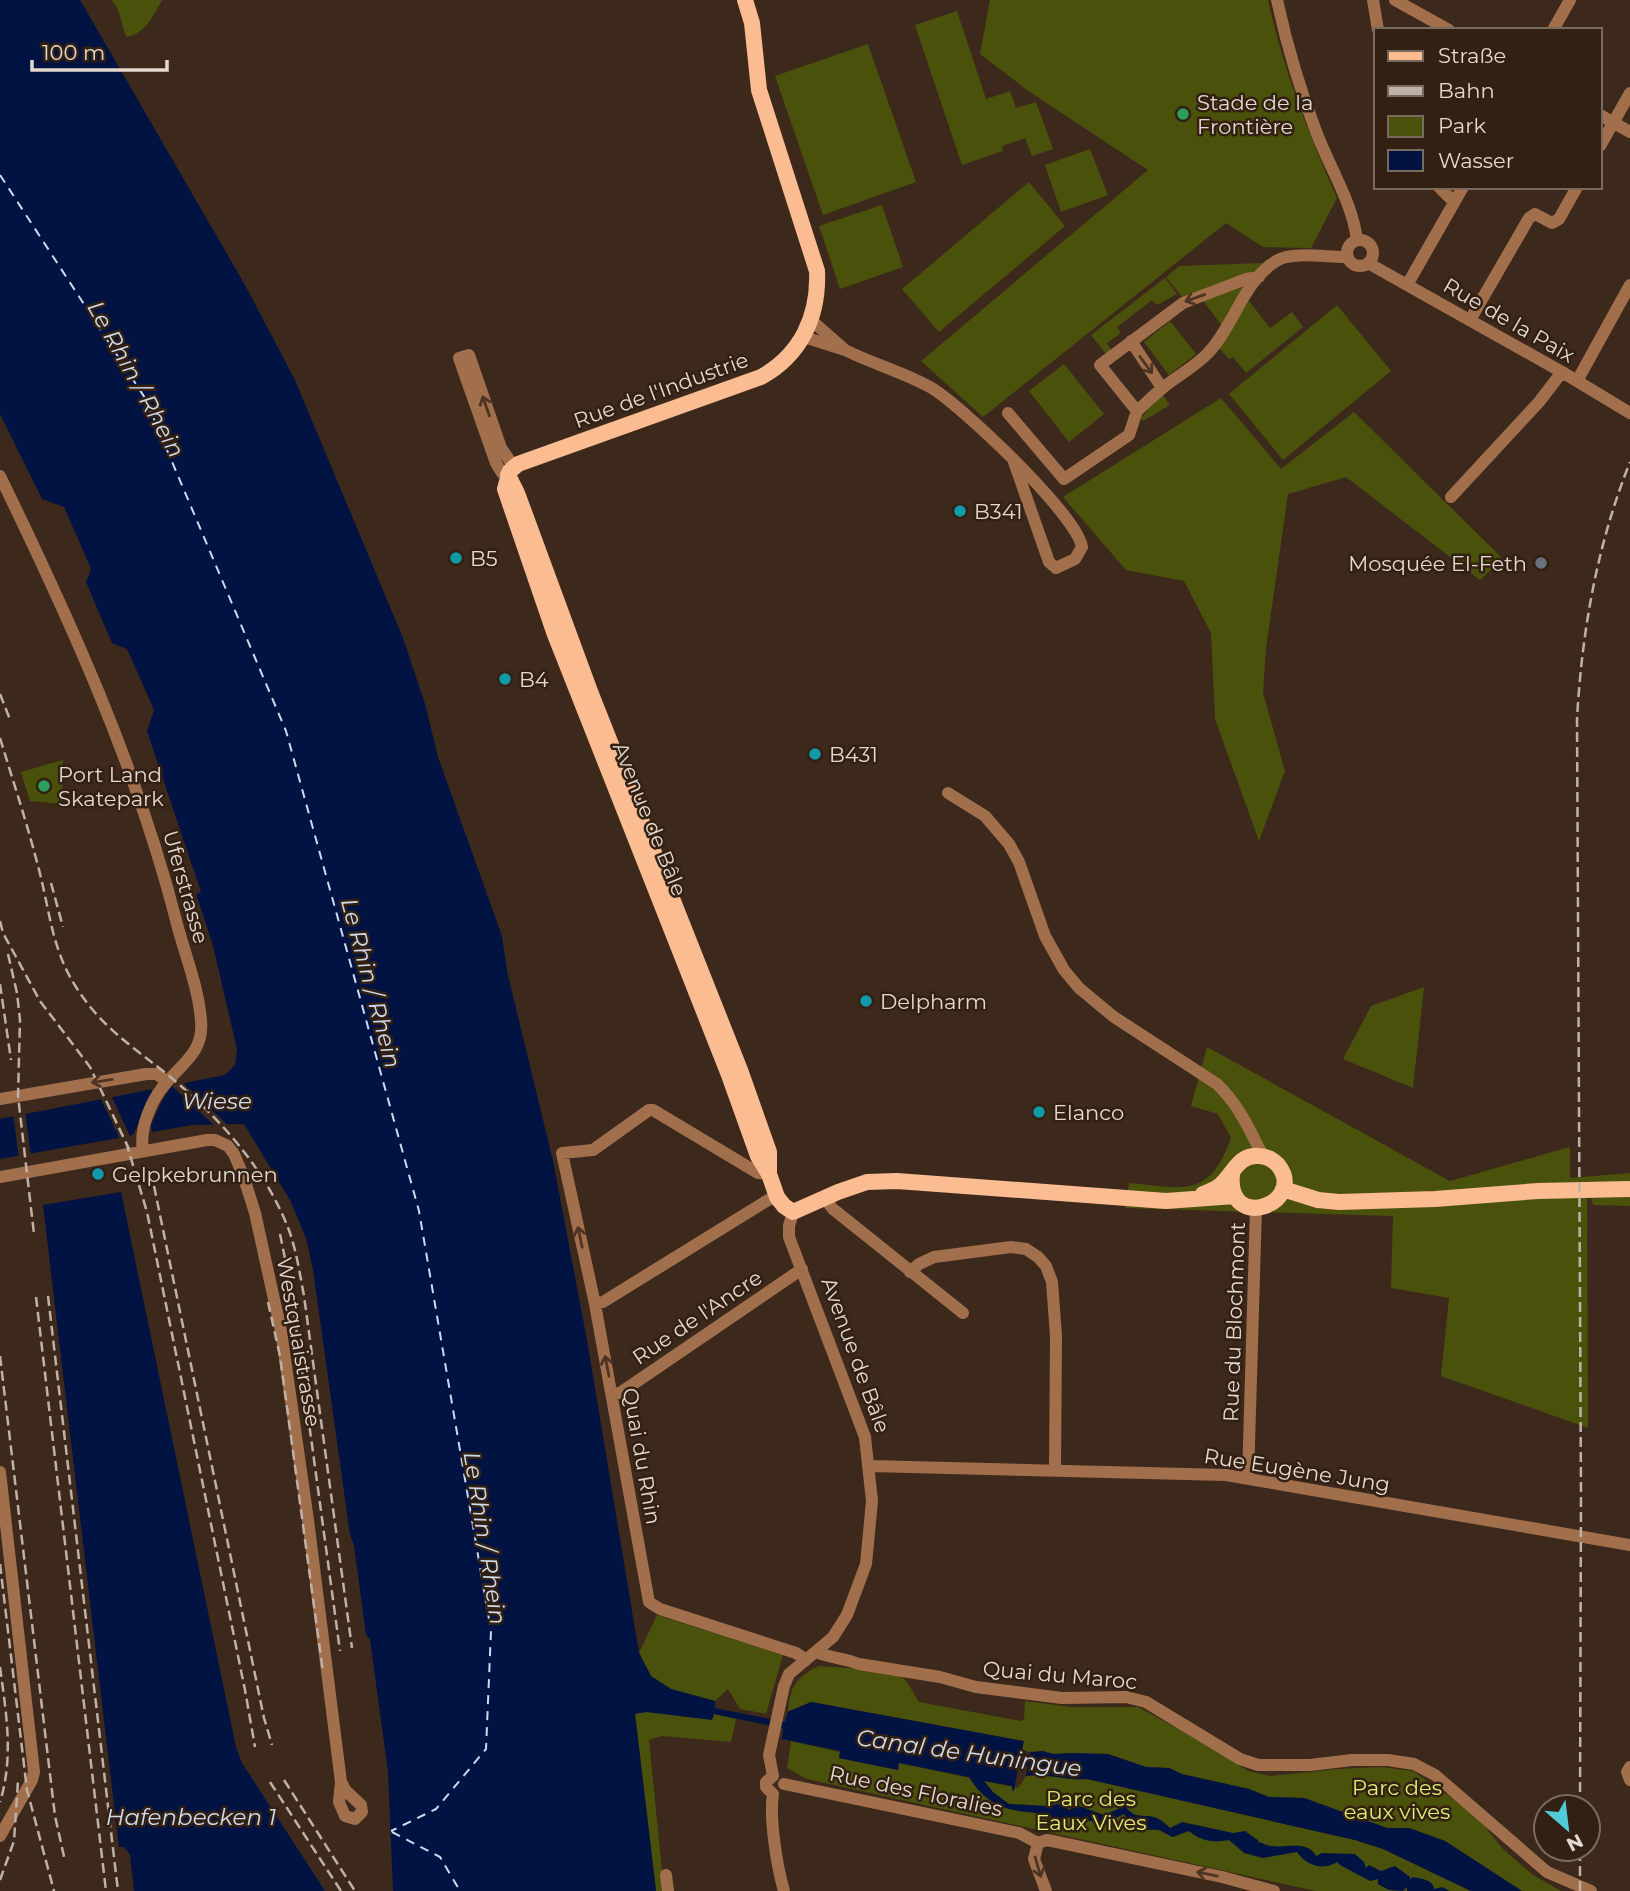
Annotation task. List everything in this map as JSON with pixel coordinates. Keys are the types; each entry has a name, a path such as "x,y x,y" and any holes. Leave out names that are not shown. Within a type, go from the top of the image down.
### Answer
{"main road":[{"name":"Rue de l'Industrie","path":"513,469 761,377 784,361 804,337 816,299 817,271 759,90 752,23 745,0"},
{"name":"Avenue de Bâle","path":"513,469 517,493 560,630 740,1070 769,1152 769,1174 777,1197 793,1212"},
{"path":"1195,1198 1219,1186 1238,1164 1255,1157 1278,1165 1284,1180 1283,1189 1273,1203 1256,1208 1240,1202 1234,1196 1232,1174"},
{"path":"793,1212 867,1182 897,1181 1153,1200 1234,1196"},
{"path":"1283,1189 1318,1200 1339,1202 1435,1199 1538,1191 1630,1189"}],"street":[{"path":"1277,0 1297,78 1318,136 1353,214 1357,240"},
{"path":"1373,0 1378,28"},
{"path":"1395,0 1444,28"},
{"path":"1554,28 1570,0"},
{"path":"1602,143 1630,93"},
{"path":"1602,116 1630,132"},
{"path":"1441,189 1454,202"},
{"path":"1407,285 1462,189"},
{"path":"1470,320 1529,218 1535,214 1552,223 1559,219 1576,189"},
{"path":"1008,414 1064,480 1129,435 1137,411 1162,388 1207,355 1259,277 1279,259 1293,256 1348,257 1356,265 1368,263 1373,256 1372,247 1366,241 1357,240 1350,244 1348,257"},
{"name":"Rue de la Paix","path":"1368,263 1630,413"},
{"path":"1137,411 1100,365 1183,303 1246,279 1259,277"},
{"path":"1577,381 1630,285"},
{"path":"811,320 845,350"},
{"path":"804,337 845,350 910,377 947,398 976,422 1055,504 1081,541 1082,547 1078,556 1056,568 1045,554 1034,513 1014,462"},
{"path":"1131,341 1162,388"},
{"name":"Avenue de Bâle","path":"469,355 501,448 513,469 502,473 496,463 459,358 469,355"},
{"path":"1451,497 1539,402 1562,372"},
{"name":"Uferstrasse","path":"0,475 49,577 118,738 168,888 202,1024 201,1038 192,1056 165,1084 142,1130 142,1146"},
{"path":"948,793 985,816 1009,844 1019,862 1045,936 1064,970 1079,988 1114,1017 1217,1084 1231,1097 1250,1130 1255,1157"},
{"path":"0,1099 146,1074 157,1074 165,1084"},
{"name":"Quai du Rhin","path":"769,1174 758,1173 653,1110 649,1110 593,1150 562,1153 595,1304 649,1602 660,1609 811,1656"},
{"name":"Westquaistrasse","path":"0,1177 142,1146 207,1140 222,1142 234,1154 249,1194 281,1331 310,1533 341,1782"},
{"path":"595,1304 603,1302 777,1197"},
{"path":"825,1199 833,1209 963,1313"},
{"name":"Rue du Blochmont","path":"1248,1478 1256,1208"},
{"name":"Avenue de Bâle","path":"773,1776 769,1755 780,1701 789,1674 833,1637 856,1597 866,1564 873,1502 866,1437 789,1237 793,1212"},
{"path":"910,1272 934,1257 1011,1247 1026,1249 1038,1256 1046,1266 1052,1282 1056,1336 1055,1470"},
{"name":"Rue de l'Ancre","path":"612,1394 620,1393 802,1269"},
{"name":"Rue Eugène Jung","path":"870,1466 1226,1475 1630,1545"},
{"path":"0,1472 34,1772 0,1836"},
{"path":"833,1637 847,1659"},
{"name":"Quai du Maroc","path":"811,1656 847,1659 859,1664 940,1677 976,1687 1062,1698 1126,1697 1146,1702 1240,1759 1258,1765 1310,1765 1352,1760 1388,1760 1414,1764 1435,1774 1547,1872 1591,1891"},
{"path":"1630,1766 1630,1780"},
{"path":"773,1794 781,1792 784,1784 779,1776 773,1776 766,1782 766,1787 773,1794 779,1875 784,1891"},
{"name":"Rue des Floralies","path":"784,1784 1019,1833 1038,1843 1047,1840 1057,1842 1222,1877 1274,1891"},
{"path":"1038,1843 1034,1859 1046,1891"},
{"path":"666,1875 667,1891"}],"green space":[{"path":"111,0 162,0 144,28 127,37 117,8"},
{"name":"Stade de la Frontière","path":"990,0 1268,0 1298,101 1337,198 1311,248 1263,247 1226,223 983,417 921,361 1148,170 1027,90 980,54"},
{"path":"957,11 986,99 1010,91 1016,108 1036,102 1053,149 1032,156 1025,138 1002,146 1003,151 962,165 915,25"},
{"path":"868,44 916,182 823,215 775,76"},
{"path":"1090,149 1108,195 1061,212 1045,165"},
{"path":"1029,182 1065,226 939,332 902,289"},
{"path":"882,205 903,267 840,289 819,226"},
{"path":"1263,263 1265,269 1183,298 1166,277 1179,266"},
{"path":"1165,278 1177,294 1157,305 1152,300 1117,327 1121,333 1107,343 1111,350 1106,354 1091,335"},
{"path":"1244,284 1247,289 1228,312 1222,326 1202,299"},
{"path":"1249,301 1270,328 1292,312 1303,327 1246,373 1233,357 1229,359 1218,347"},
{"path":"1337,305 1391,371 1283,460 1229,394"},
{"path":"1170,321 1196,354 1169,375 1144,342"},
{"path":"1064,364 1104,414 1069,442 1029,391"},
{"path":"1162,394 1170,405 1143,421 1141,418"},
{"path":"1221,398 1281,469 1354,412 1503,559 1480,580 1346,477 1288,494 1266,648 1263,693 1285,771 1259,841 1215,719 1211,633 1184,581 1126,570 1063,497"},
{"name":"Port Land Skatepark","path":"63,760 62,804 30,801 21,772"},
{"path":"1424,987 1413,1088 1343,1059 1371,1006"},
{"path":"1207,1047 1450,1181 1570,1147 1570,1178 1630,1173 1630,1206 1593,1205 1587,1182 1588,1428 1441,1376 1449,1298 1391,1288 1393,1216 1125,1208 1129,1183 1165,1187 1193,1185 1214,1171 1223,1158 1231,1138 1218,1114 1191,1106"},
{"path":"657,1615 783,1655 766,1714 740,1709 728,1689 715,1701 671,1689 651,1676 639,1653"},
{"name":"Parc des eaux vives","path":"819,1666 875,1670 896,1675 905,1680 919,1702 1021,1721 1024,1719 1025,1701 1070,1707 1138,1707 1201,1741 1248,1771 1271,1776 1381,1767 1413,1771 1475,1814 1503,1849 1533,1875 1561,1891 1522,1891 1445,1841 1409,1828 1387,1828 1304,1798 1269,1797 1249,1789 1181,1774 1169,1768 1146,1767 1108,1754 1065,1755 1022,1751 1023,1741 812,1702 788,1711 790,1695 796,1684 805,1674"},
{"path":"635,1713 714,1714 736,1719 731,1742 662,1736 649,1740 664,1891 656,1891"},
{"name":"Parc des Eaux Vives","path":"791,1741 840,1752 839,1758 898,1770 899,1763 1018,1788 1026,1776 1087,1779 1355,1840 1383,1849 1471,1891 1316,1891 807,1779 787,1768"}],"water":[{"path":"0,0 80,0 245,285 295,380 403,638 425,704 438,757 502,936 507,971 553,1161 587,1340 639,1653 651,1676 671,1689 715,1701 715,1708 785,1722 788,1712 811,1702 1024,1741 1022,1750 1026,1751 1024,1758 1021,1757 1021,1768 1018,1768 1014,1791 1012,1786 984,1781 1009,1804 1047,1806 1064,1803 1068,1810 1079,1806 1104,1815 1125,1806 1135,1815 1156,1818 1170,1828 1182,1822 1233,1833 1245,1831 1259,1841 1258,1844 1260,1842 1275,1846 1305,1847 1316,1856 1322,1853 1355,1854 1364,1862 1366,1868 1369,1865 1381,1871 1395,1866 1410,1877 1410,1880 1412,1877 1422,1879 1432,1883 1434,1889 1442,1887 1450,1891 1407,1891 1407,1887 1403,1891 1389,1890 1378,1884 1378,1879 1370,1881 1337,1862 1316,1866 1297,1852 1263,1858 1244,1853 1229,1840 1208,1840 1189,1831 1173,1837 1159,1830 1138,1830 1124,1814 1100,1826 1091,1821 1073,1821 1069,1817 1061,1821 1049,1814 1013,1810 994,1803 985,1797 969,1777 899,1763 898,1770 839,1758 840,1751 782,1739 783,1728 714,1714 712,1720 646,1712 635,1714 656,1891 393,1891 388,1772 370,1639 366,1635 354,1545 350,1535 313,1270 306,1238 290,1200 244,1124 192,1125 0,1159 0,1119 220,1076 235,1065 237,1049 213,946 196,894 201,892 147,731 154,710 127,649 112,643 86,582 91,569 64,507 42,499 0,414"},
{"name":"Hafenbecken 1","path":"121,1192 236,1747 242,1763 325,1891 134,1891 130,1855 124,1847 119,1847 43,1205"},
{"path":"1043,1751 1053,1754 1108,1754 1146,1767 1169,1768 1182,1774 1249,1789 1269,1797 1304,1798 1387,1828 1409,1828 1445,1841 1522,1891 1471,1891 1383,1849 1355,1840 1087,1779 1026,1776 1030,1752"}],"pier":[{"path":"181,1081 231,1128 217,1128 172,1086"},
{"path":"165,1084 172,1086 151,1125 152,1136 121,1141 100,1097 111,1095 130,1136 134,1133 152,1093 152,1087"},
{"path":"25,1111 31,1157 19,1159 13,1113"}],"waterway":[{"name":"Canal de Huningue","path":"1008,1757 1042,1763"}],"ferry route":[{"path":"0,175 145,398 286,731 419,1211 491,1631 486,1749 436,1809 391,1831"},
{"path":"392,1832 440,1857 460,1891"}],"railway":[{"path":"1580,1793 1577,719 1593,588 1608,525 1630,462"},
{"path":"0,694 11,722"},
{"path":"0,738 34,850 56,943 76,987 107,1025 187,1091 240,1146 268,1188 290,1233 304,1296 352,1648"},
{"path":"51,883 63,927"},
{"path":"0,921 3,933 40,1001 90,1067 129,1149"},
{"path":"8,954 20,1020 18,1096 34,1234"},
{"path":"0,984 11,1060"},
{"path":"126,1142 147,1212 255,1747"},
{"path":"154,1186 264,1718 272,1745"},
{"path":"280,1234 290,1283 340,1651"},
{"path":"48,1296 118,1891"},
{"path":"36,1297 106,1891"},
{"path":"268,1302 280,1356 323,1672"},
{"path":"0,1356 55,1816 65,1861"},
{"path":"0,1564 27,1790 54,1891"},
{"path":"0,1667 8,1751 0,1802"},
{"path":"284,1780 355,1891"},
{"path":"0,1880 14,1841 18,1781"},
{"path":"270,1782 341,1891"},
{"path":"1580,1863 1580,1891"}],"place":[{"name":"Stade de la Frontière","path":"1183,114"},
{"name":"B341","path":"960,511"},
{"name":"B5","path":"456,558"},
{"name":"Mosquée El-Feth","path":"1541,563"},
{"name":"B4","path":"505,679"},
{"name":"B431","path":"815,754"},
{"name":"Port Land Skatepark","path":"44,786"},
{"name":"Delpharm","path":"866,1001"},
{"name":"Elanco","path":"1039,1112"},
{"name":"Gelpkebrunnen","path":"98,1174"}],"water label":[{"name":"Le Rhin / Rhein","path":"136,379"},
{"name":"Le Rhin / Rhein","path":"371,983"},
{"name":"Wiese","path":"217,1101"},
{"name":"Le Rhin / Rhein","path":"485,1538"}]}
